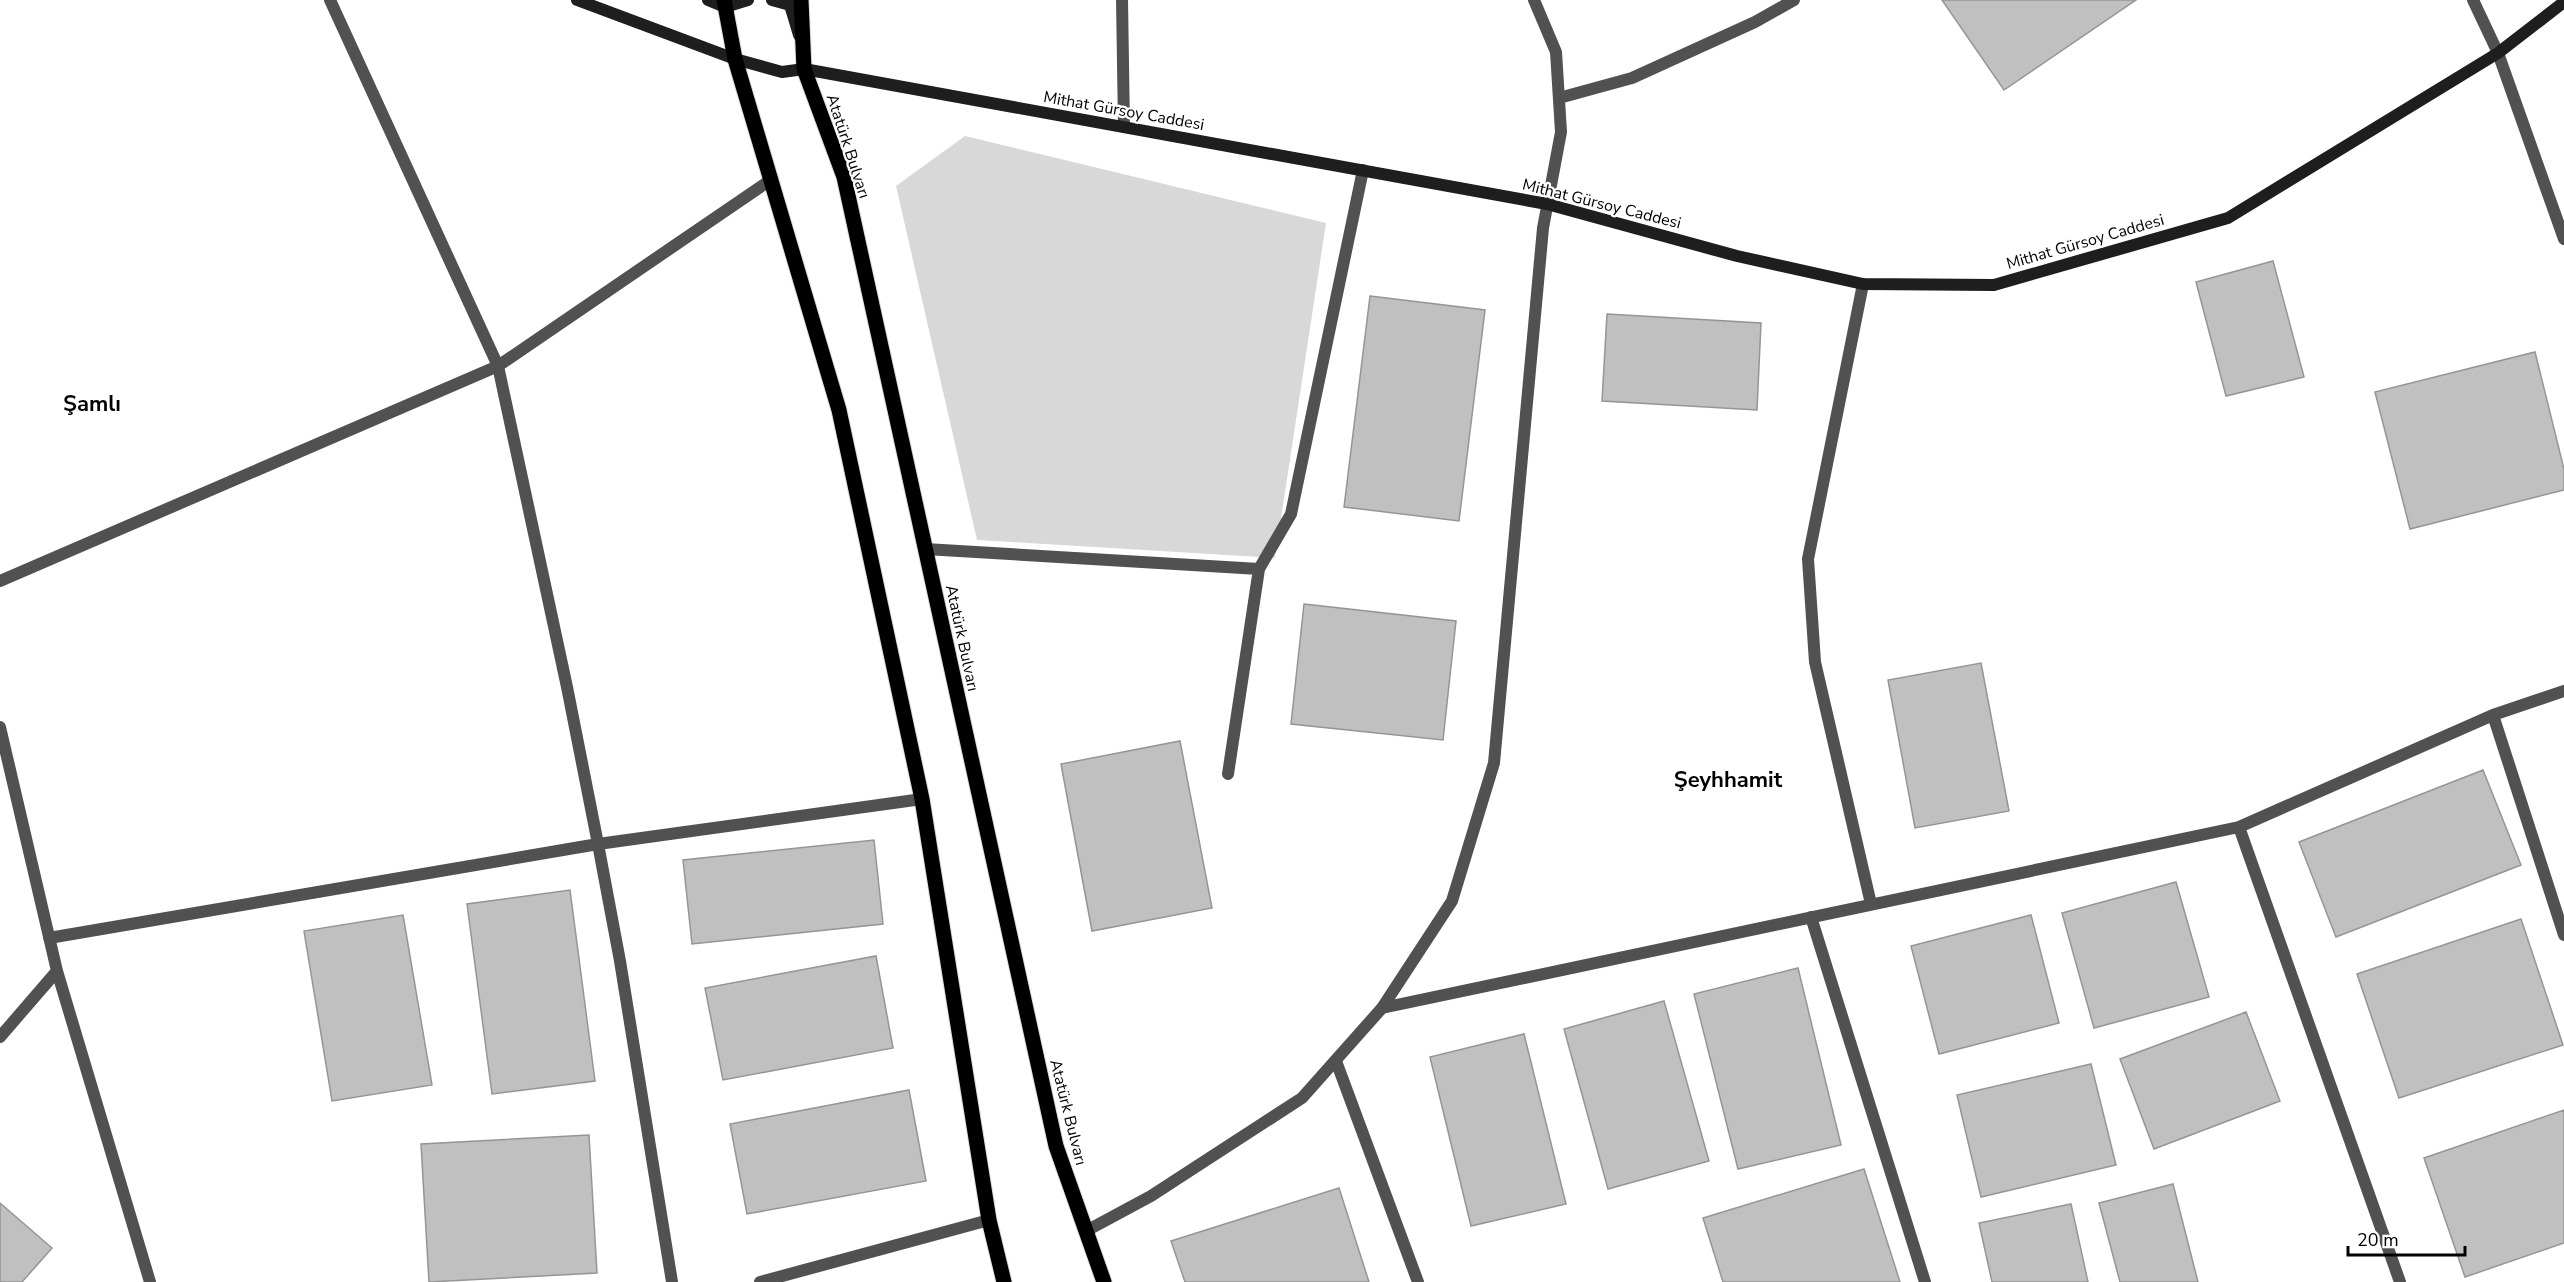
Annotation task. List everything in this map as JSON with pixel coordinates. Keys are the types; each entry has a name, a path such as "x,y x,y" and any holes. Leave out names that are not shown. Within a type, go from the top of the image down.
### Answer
{"main road":[{"name":"Mithat Gürsoy Caddesi","path":"578,0 735,59 782,72 804,69 1547,204 1737,256 1863,284 1994,285 2228,218 2498,53 2564,2"},
{"path":"708,0 724,4 748,0"},
{"path":"771,0 790,5 802,46 804,69"},
{"name":"Atatürk Bulvarı","path":"801,0 804,69 844,177 1056,1146 1104,1282"},
{"path":"724,4 735,59 839,410 922,799 990,1220 1004,1282"}],"street":[{"path":"330,0 498,366 565,676 598,844 622,973 672,1282"},
{"path":"1122,0 1124,127"},
{"path":"1559,98 1632,78 1755,22 1794,0"},
{"path":"2473,0 2498,53 2564,239"},
{"path":"1086,1232 1151,1196 1302,1098 1382,1008 1452,900 1494,763 1543,228 1561,132 1556,52 1535,1"},
{"path":"1228,774 1259,569 1291,514 1362,170"},
{"path":"0,581 498,366 772,179"},
{"path":"1863,284 1808,559 1815,662 1871,904"},
{"path":"925,549 1259,569"},
{"path":"1382,1008 2239,827 2493,715 2564,691"},
{"path":"2493,715 2564,935"},
{"path":"0,727 57,971 150,1282"},
{"path":"49,938 598,844 922,799"},
{"path":"2239,827 2400,1282"},
{"path":"1811,917 1925,1282"},
{"path":"0,1036 57,971"},
{"path":"1335,1060 1418,1282"},
{"path":"760,1282 990,1220"}],"shaded area":[{"path":"965,136 1326,223 1275,558 977,540 896,186"}],"building":[{"path":"1942,0 2136,0 2004,90"},
{"path":"2273,261 2304,377 2226,396 2196,282"},
{"path":"1370,296 1485,310 1459,521 1344,507"},
{"path":"1607,314 1761,323 1757,410 1602,401"},
{"path":"2535,352 2564,469 2564,490 2410,529 2375,392"},
{"path":"1304,604 1456,621 1443,740 1291,724"},
{"path":"1981,663 2009,811 1915,828 1888,680"},
{"path":"1180,741 1212,908 1092,931 1061,764"},
{"path":"2483,770 2521,865 2336,937 2299,842"},
{"path":"874,840 883,924 692,944 683,860"},
{"path":"2176,882 2209,997 2094,1028 2062,913"},
{"path":"570,890 595,1081 492,1094 467,904"},
{"path":"403,915 432,1085 332,1101 304,931"},
{"path":"2031,915 2059,1023 1939,1054 1911,946"},
{"path":"2521,919 2563,1045 2399,1098 2357,974"},
{"path":"876,956 893,1048 723,1080 705,988"},
{"path":"1798,968 1841,1145 1738,1169 1694,994"},
{"path":"1664,1001 1709,1161 1608,1189 1564,1029"},
{"path":"2246,1012 2280,1101 2154,1149 2120,1059"},
{"path":"1524,1034 1566,1204 1471,1226 1430,1057"},
{"path":"2091,1064 2116,1165 1981,1197 1957,1095"},
{"path":"909,1090 926,1181 747,1214 730,1124"},
{"path":"2564,1110 2564,1243 2465,1277 2424,1158"},
{"path":"589,1135 597,1273 429,1282 421,1144"},
{"path":"1864,1169 1900,1282 1723,1282 1703,1218"},
{"path":"2173,1184 2198,1282 2120,1282 2099,1203"},
{"path":"1339,1188 1369,1282 1185,1282 1171,1241"},
{"path":"0,1203 52,1248 22,1282 0,1282"},
{"path":"2071,1204 2088,1282 1992,1282 1979,1223"}],"district":[{"name":"Şamlı","path":"92,403"},
{"name":"Şeyhhamit","path":"1728,779"}]}
